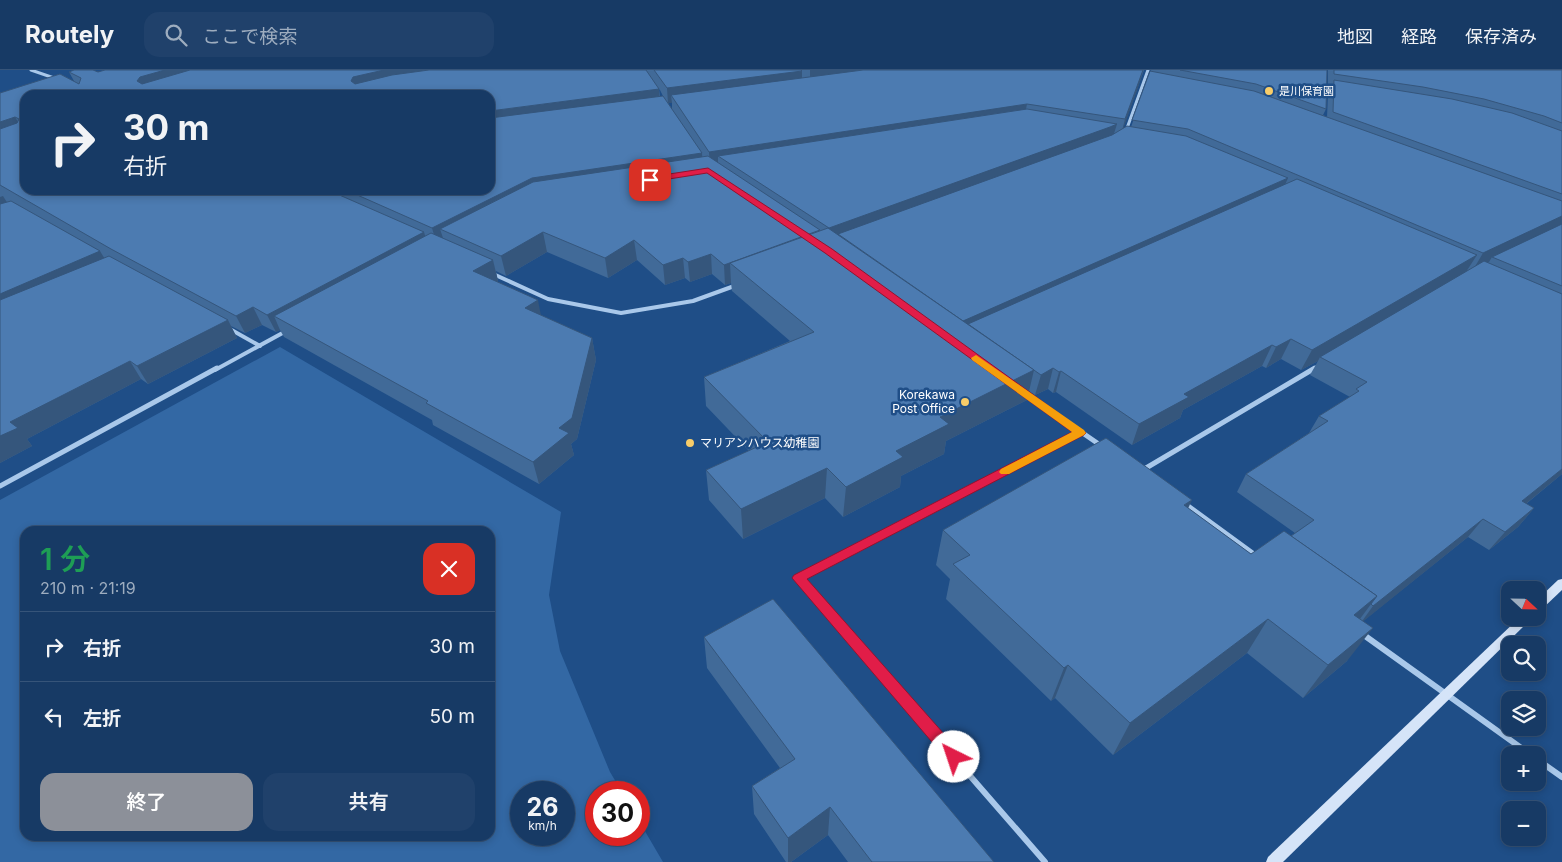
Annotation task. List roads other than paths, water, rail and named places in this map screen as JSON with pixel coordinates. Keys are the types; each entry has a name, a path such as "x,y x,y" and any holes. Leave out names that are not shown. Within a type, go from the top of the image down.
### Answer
{"street":[{"path":"32,70 60,81"},
{"path":"1124,138 1148,70"},
{"path":"1135,81 1153,83"},
{"path":"489,272 548,299 621,313 693,301 738,284"},
{"path":"0,486 294,327"},
{"path":"227,328 260,346"},
{"path":"1141,472 1328,360"},
{"path":"1018,388 1080,433 1111,452"},
{"path":"1045,862 798,578 1080,433"},
{"path":"1133,467 1149,477"},
{"path":"1181,501 1261,559"},
{"path":"1546,598 1562,582"},
{"path":"1273,862 1518,626"},
{"path":"1357,630 1518,746"},
{"path":"1546,766 1562,777"}],"place":[{"name":"是川保育園","path":"1269,91"},
{"name":"Korekawa Post Office","path":"965,402"},
{"name":"マリアンハウス幼稚園","path":"690,443"}]}
